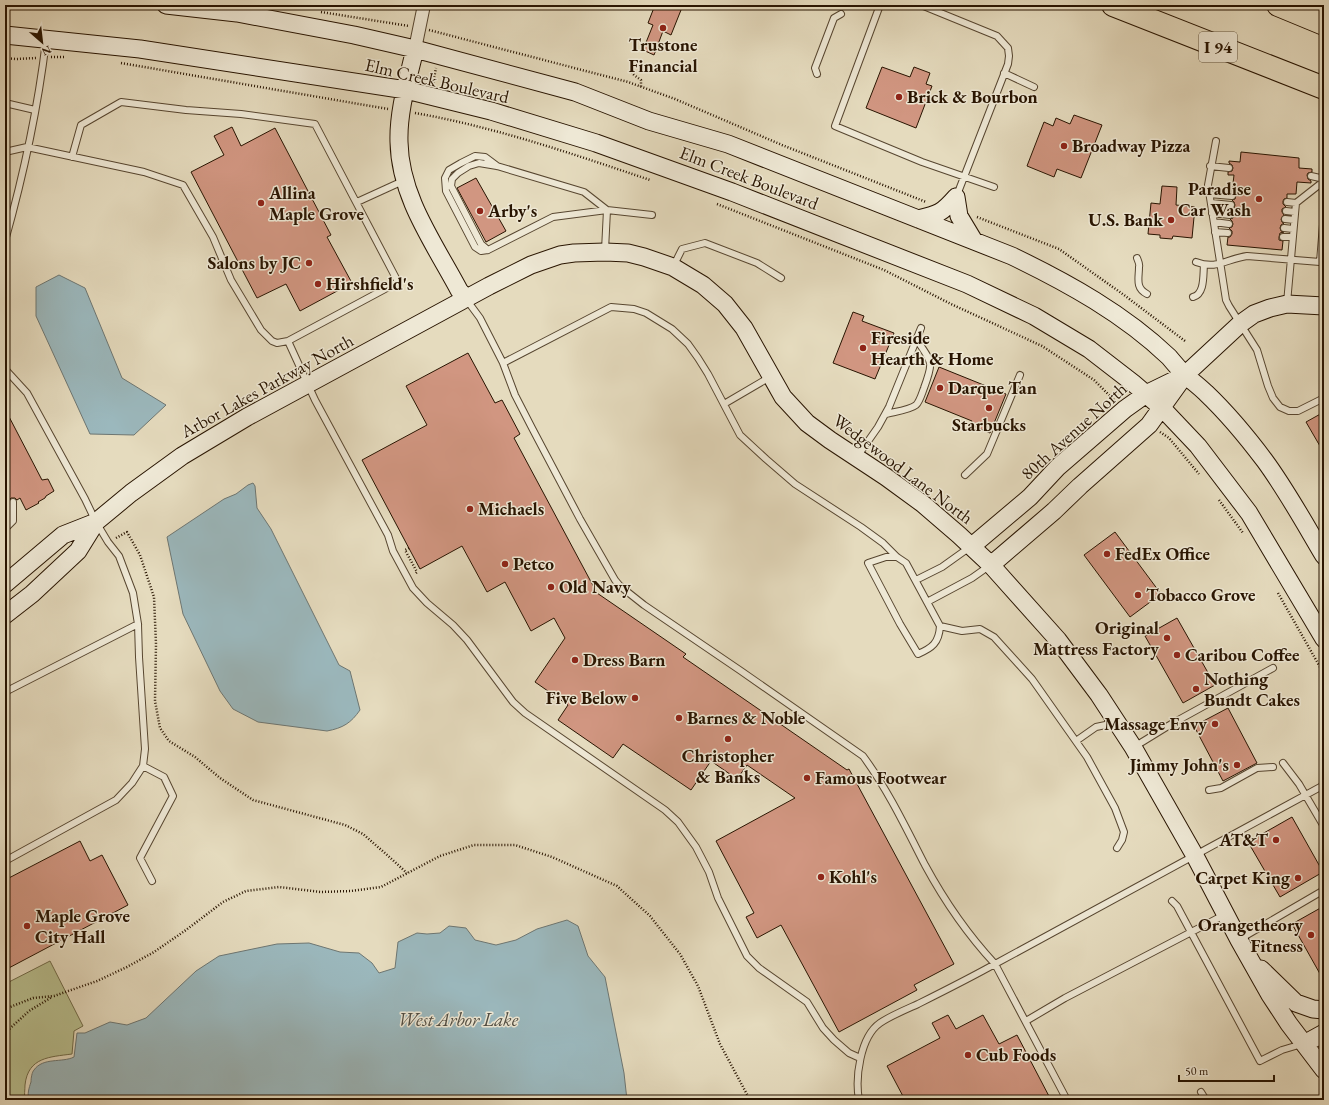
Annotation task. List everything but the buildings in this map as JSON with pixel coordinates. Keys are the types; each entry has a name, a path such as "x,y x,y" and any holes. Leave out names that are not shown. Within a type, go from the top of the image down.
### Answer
{"highway":[{"name":"I 94","path":"1113,5 1324,88"},
{"path":"1278,5 1324,24"}],"street":[{"name":"Elm Creek Boulevard","path":"166,5 236,13 354,35 415,48 575,92 649,121 728,144 1012,256 1051,275 1089,297 1131,325 1205,392 1231,420 1264,460 1284,488 1324,556"},
{"path":"424,5 402,111 399,141 401,168 419,219 459,290 466,299"},
{"name":"Elm Creek Boulevard","path":"5,35 140,49 406,90 491,111 596,143 732,192 967,284 1034,316 1089,349 1162,408 1198,446 1249,513 1324,639"},
{"path":"918,219 936,215 956,197"},
{"path":"956,197 959,216 974,241"},
{"name":"Wedgewood Lane North","path":"466,299 532,265 546,260 574,252 605,252 628,253 644,256 673,267 703,285 725,304 744,328 783,397 807,422 830,440 857,457 922,504 972,546 1058,640 1099,695 1133,748 1195,856 1270,995 1324,1070"},
{"name":"Arbor Lakes Parkway North","path":"5,584 63,535 96,522 131,493 182,456 247,417 466,299"},
{"path":"991,565 1054,511 1149,425 1185,375 1240,324 1260,312 1287,304 1324,306"},
{"name":"80th Avenue North","path":"972,546 1030,497 1120,404 1146,394 1185,375"},
{"name":"Arbor Lakes Parkway North","path":"5,615 32,594 78,552 96,522"},
{"path":"1250,957 1296,1003 1313,1009 1324,1010"},
{"path":"1304,1044 1324,1032"}],"lane":[{"path":"880,5 835,126 922,162 994,187"},
{"path":"921,5 997,36 1008,48 1009,56 1004,73 956,197"},
{"path":"817,74 815,68 834,18 840,14"},
{"path":"5,241 35,110 46,40"},
{"path":"1004,73 1034,87"},
{"path":"5,152 27,147 72,157 144,172 183,185 213,237 231,280 261,330 272,341 288,341 398,282 315,124 241,114 186,110 121,102 81,125 72,157"},
{"path":"5,103 35,110"},
{"path":"1216,141 1210,166 1208,185 1226,300 1257,350 1268,386 1273,398 1280,408 1289,411 1298,411 1324,398"},
{"path":"607,210 584,192 496,166 485,157 474,156 449,170 444,178 446,191 475,247 481,251 488,250 553,217 607,210 652,215"},
{"path":"1210,166 1229,168"},
{"path":"1287,202 1297,201 1324,180 1311,176"},
{"path":"357,202 405,181"},
{"path":"1209,194 1232,196"},
{"path":"1287,304 1292,238 1297,201"},
{"path":"1211,203 1231,205"},
{"path":"605,252 607,210"},
{"path":"1286,211 1295,212"},
{"path":"1196,262 1204,265 1221,264 1238,257 1246,256 1322,262 1324,212"},
{"path":"1212,213 1230,214"},
{"path":"1285,219 1294,220"},
{"path":"1214,222 1229,224"},
{"path":"1284,228 1293,229"},
{"path":"1215,232 1228,233"},
{"path":"1283,237 1292,238"},
{"path":"673,267 682,248 705,243 757,263 781,278"},
{"path":"1137,258 1140,266 1138,282 1143,292 1147,294"},
{"path":"1193,297 1200,293 1204,265"},
{"path":"466,299 480,318 503,363 515,395 532,428 576,513 615,580 620,586 644,605 863,756 891,800 944,897 980,948 995,964 1067,1100"},
{"path":"503,363 611,307 621,306 634,308 659,320 672,329 688,344 698,358 740,435 796,484 861,527 883,543 897,558 906,563 940,626 940,633 935,643 928,649 918,654 868,563 886,557 897,558"},
{"path":"857,457 886,414 921,328"},
{"path":"886,414 916,405 919,400 931,367 928,356 917,340"},
{"path":"288,341 318,405 388,535 392,550 413,588 467,640 512,702 521,710 665,810 678,822 696,847 709,872 718,898 747,956 759,968 807,1002 823,1028 834,1040 849,1053 860,1058"},
{"path":"5,369 27,393 96,522 108,542 119,556 133,593 138,624 145,749 143,766 132,783 116,800 5,861"},
{"path":"965,475 987,454 1020,374"},
{"path":"724,404 770,376"},
{"path":"5,529 13,521 14,502"},
{"path":"916,580 942,567 972,546"},
{"path":"927,602 972,578 991,565"},
{"path":"5,692 138,624"},
{"path":"940,626 962,632 980,629 994,637 1032,679 1087,757 1115,808 1124,832 1122,840 1117,848"},
{"path":"1133,748 1173,723 1273,668"},
{"path":"1076,741 1096,727 1117,723"},
{"path":"1283,763 1299,784 1323,825"},
{"path":"143,766 164,777 173,796 140,858 152,881"},
{"path":"1208,790 1221,788 1257,768 1273,767"},
{"path":"859,1100 857,1091 860,1058 870,1034 879,1023 995,964 1324,785"},
{"path":"1239,940 1324,890"},
{"path":"1172,902 1177,906 1260,1061 1282,1050 1304,1044"},
{"path":"1026,1021 1066,998 1225,914"},
{"path":"1201,1092 1206,1100"}],"path":[{"path":"427,115 439,55"},
{"path":"631,60 631,73 641,80 641,86"},
{"path":"1124,295 1185,341"},
{"path":"1149,425 1169,438 1202,478"},
{"path":"1216,495 1246,538"},
{"path":"108,542 127,532 140,555 154,597 156,637 155,700 160,728 169,741 253,800 345,825 362,834 407,873"},
{"path":"409,548 405,550 414,566"},
{"path":"1274,587 1324,674"},
{"path":"5,1033 29,1011 54,996 127,967 154,952 223,902 246,892 279,887 321,892 351,891 381,887 440,856 474,845 515,845 552,857 617,886 650,916 680,954 698,986 720,1044 750,1100"},
{"path":"5,1009 33,998 54,996"}],"green space":[{"path":"50,961 83,1026 74,1031 72,1054 41,1060 31,1069 27,1076 25,1085 25,1100 5,1100 5,984"}],"water":[{"path":"59,275 85,288 122,378 166,405 134,435 90,434 36,316 36,287"},
{"path":"253,483 255,486 257,508 271,529 339,665 350,671 360,710 350,722 338,728 327,731 258,722 233,709 220,691 183,614 167,537 224,499 236,494"},
{"name":"West Arbor Lake","path":"567,920 578,926 588,956 605,977 624,1073 627,1100 29,1100 28,1091 33,1071 42,1063 74,1057 77,1033 85,1033 110,1022 127,1025 146,1018 196,971 219,956 277,944 309,943 340,952 359,953 372,963 379,973 395,968 398,942 417,933 440,933 449,926 466,928 475,940 496,945 516,940 537,929"}],"place":[{"name":"Trustone Financial","path":"663,28"},
{"name":"Brick & Bourbon","path":"899,97"},
{"name":"Broadway Pizza","path":"1064,146"},
{"name":"Paradise Car Wash","path":"1259,199"},
{"name":"Allina Maple Grove","path":"261,203"},
{"name":"Arby's","path":"480,211"},
{"name":"U.S. Bank","path":"1171,220"},
{"name":"Salons by JC","path":"309,263"},
{"name":"Hirshfield's","path":"318,284"},
{"name":"Fireside Hearth & Home","path":"863,348"},
{"name":"Darque Tan","path":"940,388"},
{"name":"Starbucks","path":"989,408"},
{"name":"Michaels","path":"470,509"},
{"name":"FedEx Office","path":"1107,554"},
{"name":"Petco","path":"505,564"},
{"name":"Old Navy","path":"551,587"},
{"name":"Tobacco Grove","path":"1138,595"},
{"name":"Original Mattress Factory","path":"1167,638"},
{"name":"Caribou Coffee","path":"1177,655"},
{"name":"Dress Barn","path":"575,660"},
{"name":"Nothing Bundt Cakes","path":"1196,689"},
{"name":"Five Below","path":"635,698"},
{"name":"Barnes & Noble","path":"679,718"},
{"name":"Massage Envy","path":"1215,724"},
{"name":"Christopher & Banks","path":"728,739"},
{"name":"Jimmy John's","path":"1237,765"},
{"name":"Famous Footwear","path":"807,778"},
{"name":"AT&T","path":"1276,840"},
{"name":"Kohl's","path":"821,877"},
{"name":"Carpet King","path":"1298,878"},
{"name":"Maple Grove City Hall","path":"27,926"},
{"name":"Orangetheory Fitness","path":"1311,935"},
{"name":"Cub Foods","path":"968,1055"}]}
